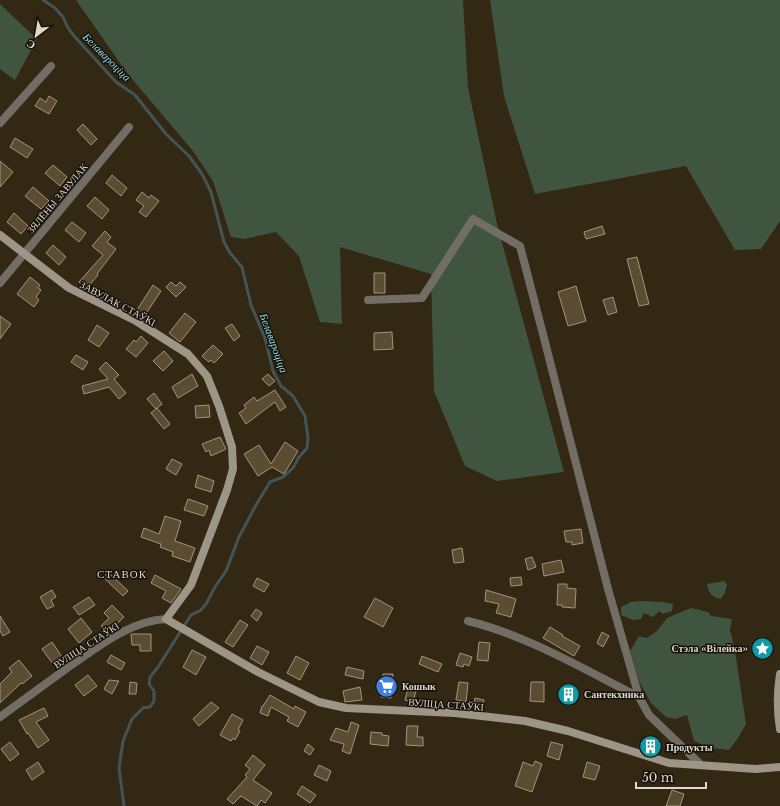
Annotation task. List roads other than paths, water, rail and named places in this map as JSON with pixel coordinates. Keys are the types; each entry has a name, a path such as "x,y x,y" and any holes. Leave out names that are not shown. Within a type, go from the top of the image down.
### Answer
{"street":[{"path":"0,123 51,66"},
{"name":"ЗЯЛЁНЫ ЗАВУЛАК","path":"0,283 129,127"},
{"path":"368,300 422,298 473,219 520,246 608,589 639,697 649,715 700,764"},
{"name":"ЗАВУЛАК СТАЎКІ","path":"0,235 70,288 136,321 188,354 207,376 219,406 232,447 233,469 227,490 191,586 169,621"},
{"name":"ВУЛІЦА СТАЎКІ","path":"0,717 105,642 138,625 156,620 169,621 196,638 258,672 319,702 346,708 455,713 525,721 568,731 669,763 756,769 780,767"},
{"path":"468,621 493,627 639,697"},
{"path":"780,674 778,694 780,729"}],"waterway":[{"name":"Белавароціца","path":"43,0 55,8 63,17 68,28 75,37 116,82 135,95 166,134 189,156 202,174 211,192 224,242 230,253 242,267 251,305 265,338 273,371 281,386 293,396 305,416 308,438 307,448 299,457 293,468 283,477 270,482 239,537 226,571 206,604 201,610 191,615 150,677 149,684 154,691 154,701 150,707 143,708 132,719 123,741 119,768 124,806"}],"place":[{"name":"Стэла «Вілейка»","path":"763,648"},
{"name":"Кошык","path":"387,686"},
{"name":"Сантекхника","path":"568,694"},
{"name":"Продукты","path":"651,747"}],"district":[{"name":"СТАВОК","path":"122,574"}]}
